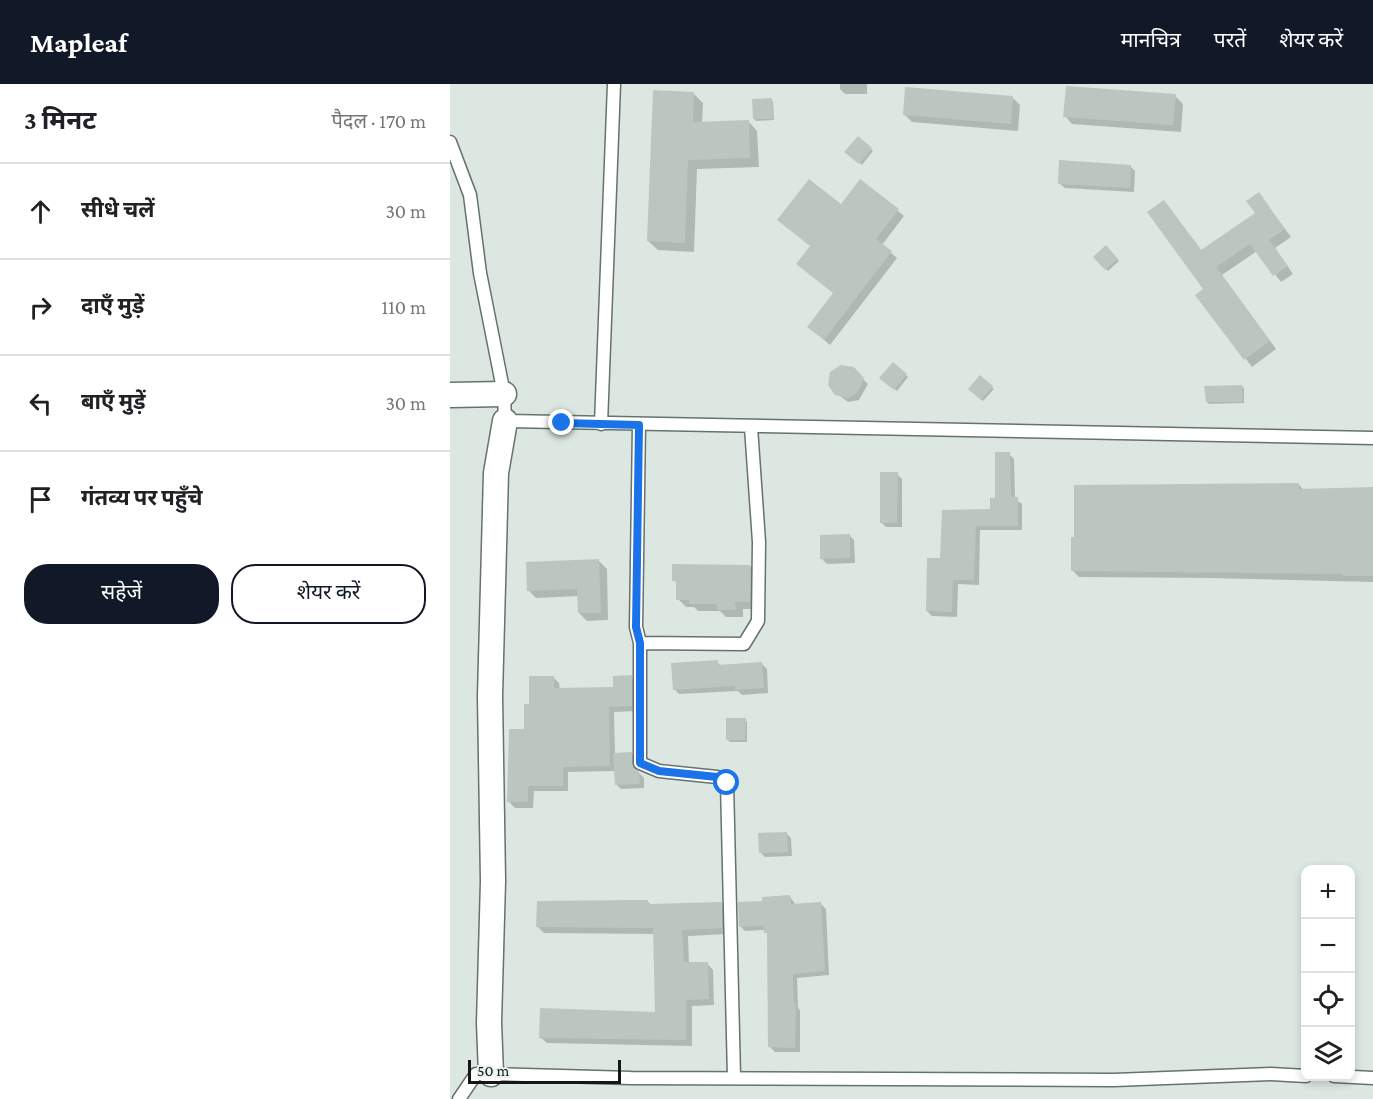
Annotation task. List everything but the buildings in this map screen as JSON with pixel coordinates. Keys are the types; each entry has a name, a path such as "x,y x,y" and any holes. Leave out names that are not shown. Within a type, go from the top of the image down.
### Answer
{"street":[{"path":"450,395 504,394"},
{"path":"491,1074 489,1023 493,881 491,672 496,472 505,421"}],"lane":[{"path":"601,424 614,84"},
{"path":"450,142 470,195 480,273 504,394 505,421 1373,438"},
{"path":"639,425 636,627 640,643 640,763 659,771 717,777 727,783 734,1077"},
{"path":"640,643 744,644 758,621 759,542 751,427"},
{"path":"459,1099 476,1074 1114,1080 1271,1074 1301,1076"},
{"path":"1355,1078 1373,1078"}],"route":[{"path":"562,423 639,425 636,627 640,643 640,763 659,771 717,777 727,783"}]}
